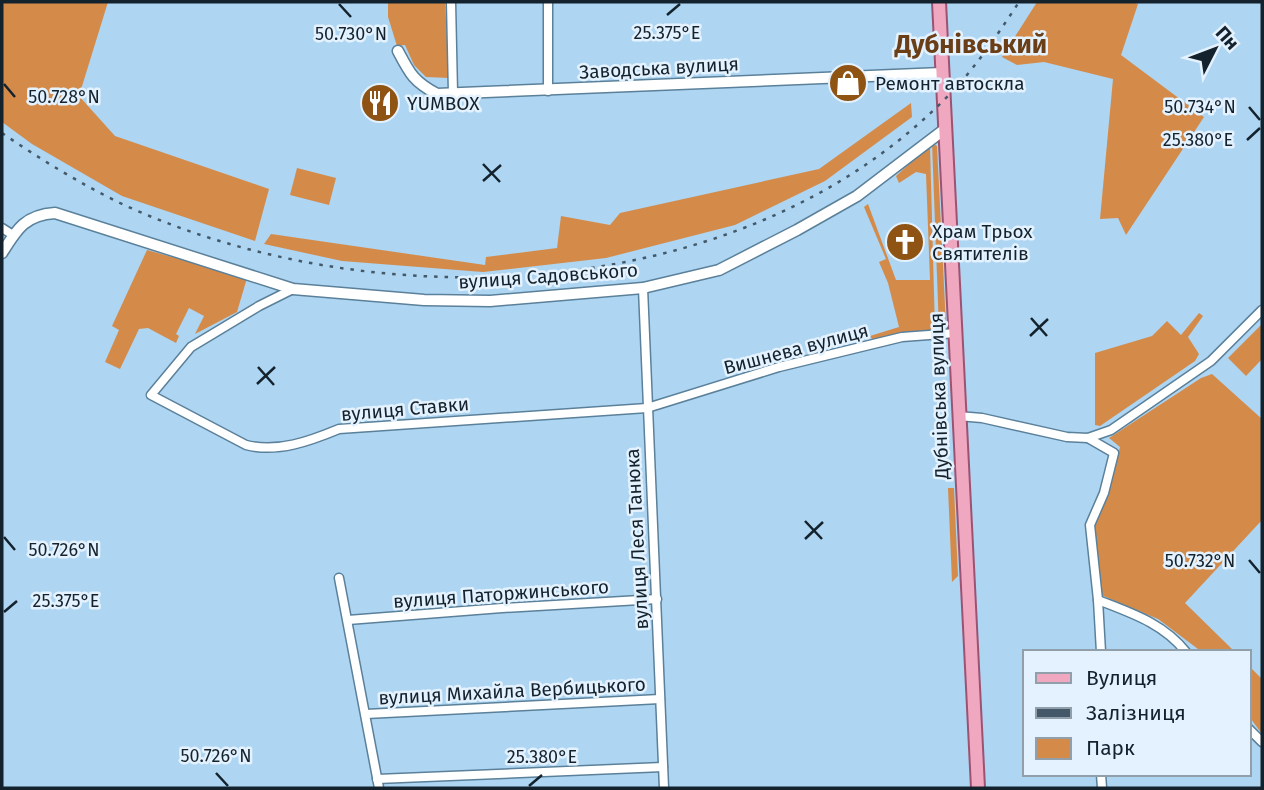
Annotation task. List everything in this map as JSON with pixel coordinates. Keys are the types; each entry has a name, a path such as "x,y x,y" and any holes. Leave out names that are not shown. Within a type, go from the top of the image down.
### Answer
{"main road":[{"name":"Дубнівська вулиця","path":"939,2 978,788"}],"street":[{"path":"451,2 453,93"},
{"path":"548,2 548,90"},
{"name":"Заводська вулиця","path":"398,51 418,84 437,94 942,73"},
{"name":"вулиця Садовського","path":"13,235 24,222 40,214 55,213 293,289 424,300 490,301 643,288 719,270 797,230 857,196 945,129"},
{"path":"2,228 13,235 2,253"},
{"name":"вулиця Леся Танюка","path":"643,288 664,788"},
{"name":"вулиця Ставки","path":"293,289 191,347 151,396 246,445 258,448 305,443 339,429 647,408"},
{"path":"958,416 982,418 1067,437 1088,438 1111,430 1211,360 1262,310"},
{"name":"Вишнева вулиця","path":"647,408 779,367 902,337 956,332"},
{"path":"1088,438 1114,453 1104,492 1090,525 1101,650"},
{"path":"339,578 378,784 663,767"},
{"name":"вулиця Паторжинського","path":"348,620 657,600"},
{"path":"1098,600 1154,622 1177,640 1184,650"},
{"name":"вулиця Михайла Вербицького","path":"366,714 660,699"}],"green space":[{"path":"2,2 108,2 79,96 115,136 269,189 255,241 122,196 32,144 2,122"},
{"path":"388,2 445,2 449,78 426,77 414,65 405,45 397,46 388,17"},
{"path":"1037,2 1138,4 1121,55 1204,117 1126,235 1118,218 1100,219 1113,79 1044,62 1017,65 1002,57"},
{"path":"911,103 912,117 825,181 735,225 606,258 483,272 342,261 264,244 271,234 485,265 486,257 557,248 561,216 610,225 620,213 819,169"},
{"path":"932,143 937,146 946,325 939,330"},
{"path":"930,145 935,330 872,339 870,336 899,327 888,283 879,262 886,259 864,207 868,204 896,280 930,280 926,174 916,172 899,183 896,176"},
{"path":"297,168 336,178 329,205 290,195"},
{"path":"147,250 247,278 237,312 195,334 204,316 189,308 176,334 179,336 176,343 148,328 139,329 120,369 105,362 119,330 112,326"},
{"path":"1199,313 1203,316 1188,337 1199,354 1195,361 1100,426 1095,425 1095,353 1152,336 1167,321 1181,335"},
{"path":"1262,324 1262,359 1246,376 1228,358"},
{"path":"1212,374 1262,419 1262,520 1185,603 1233,650 1199,650 1158,619 1101,595 1093,527 1108,496 1120,447 1109,438 1201,378"},
{"path":"948,488 954,488 958,576 952,582"},
{"path":"1250,667 1262,679 1262,734 1250,718"}],"railway":[{"path":"2,133 60,170 120,203 219,241 326,266 437,277 549,273 658,255 763,220 858,170 953,91 1019,2"}],"place":[{"name":"Ремонт автоскла","path":"848,83"},
{"name":"YUMBOX","path":"380,103"},
{"name":"Храм Трьох Святителів","path":"905,242"}],"district":[{"name":"Дубнівський","path":"971,44"}]}
